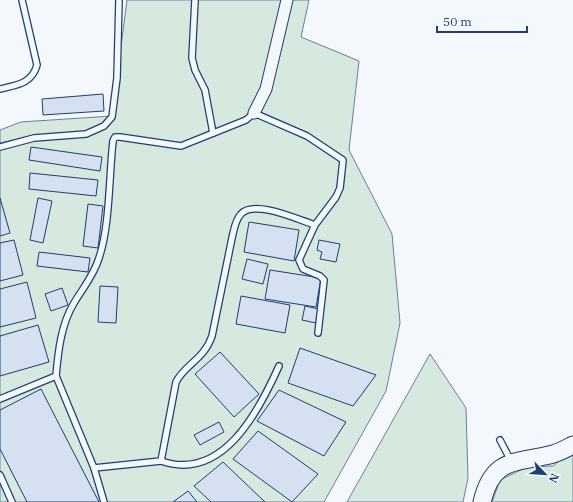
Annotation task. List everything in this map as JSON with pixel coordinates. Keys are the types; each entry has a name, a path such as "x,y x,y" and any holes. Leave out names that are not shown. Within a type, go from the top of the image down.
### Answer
{"main road":[{"path":"482,502 485,489 491,478 497,471 511,462 554,454 573,445"}],"street":[{"path":"254,113 266,89 287,0"}],"lane":[{"path":"0,89 27,82 35,72 37,66 22,0"},
{"path":"0,148 34,138 86,134 104,126 112,116 117,78 119,0"},
{"path":"195,0 192,58 195,70 205,90 213,133"},
{"path":"104,502 94,468 56,376 57,362 67,319 73,304 94,273 104,242 113,141 116,137 181,146 246,120 254,113 307,136 343,160 340,188 336,197 315,225 299,260 303,269 324,280 318,333"},
{"path":"161,461 176,382 182,374 198,360 208,346 212,336 232,238 236,222 240,215 245,210 252,208 261,209 273,211 315,225"},
{"path":"94,468 161,461 174,466 196,465 219,454 239,434 250,419 279,366"},
{"path":"0,399 56,376"},
{"path":"500,440 511,462"},
{"path":"0,476 12,502"}],"shaded area":[{"path":"127,0 309,0 301,37 359,61 349,150 392,234 400,323 386,391 324,502 0,502 0,130 21,122 112,116"},
{"path":"430,354 466,408 468,478 463,502 347,502"},
{"path":"573,449 573,502 492,502 500,480 527,467 553,466"}],"building":[{"path":"103,94 104,111 43,115 42,99"},
{"path":"31,147 102,157 100,171 29,160"},
{"path":"30,173 98,180 96,196 29,189"},
{"path":"0,198 10,233 0,236"},
{"path":"38,198 52,201 43,243 30,240"},
{"path":"88,204 103,206 98,248 83,246"},
{"path":"249,222 299,230 294,261 244,252"},
{"path":"14,240 23,275 0,281 0,243"},
{"path":"319,240 340,244 336,262 320,259 322,252 317,250"},
{"path":"39,252 90,258 88,272 37,266"},
{"path":"247,259 268,264 263,284 242,279"},
{"path":"270,270 321,278 316,307 265,299"},
{"path":"27,282 36,318 0,327 0,289"},
{"path":"100,286 118,287 116,323 98,322"},
{"path":"62,288 68,305 51,311 45,294"},
{"path":"241,296 290,305 285,333 236,324"},
{"path":"305,306 319,309 316,323 302,320"},
{"path":"38,325 49,362 0,376 0,336"},
{"path":"300,348 376,375 353,406 288,383"},
{"path":"220,352 259,394 234,417 195,374"},
{"path":"41,389 99,502 27,502 0,449 0,410"},
{"path":"279,390 346,422 324,456 257,421"},
{"path":"219,422 224,432 200,445 194,435"},
{"path":"258,431 318,474 292,502 233,459"},
{"path":"223,462 265,502 211,502 194,486"},
{"path":"188,491 197,502 173,502"}]}
